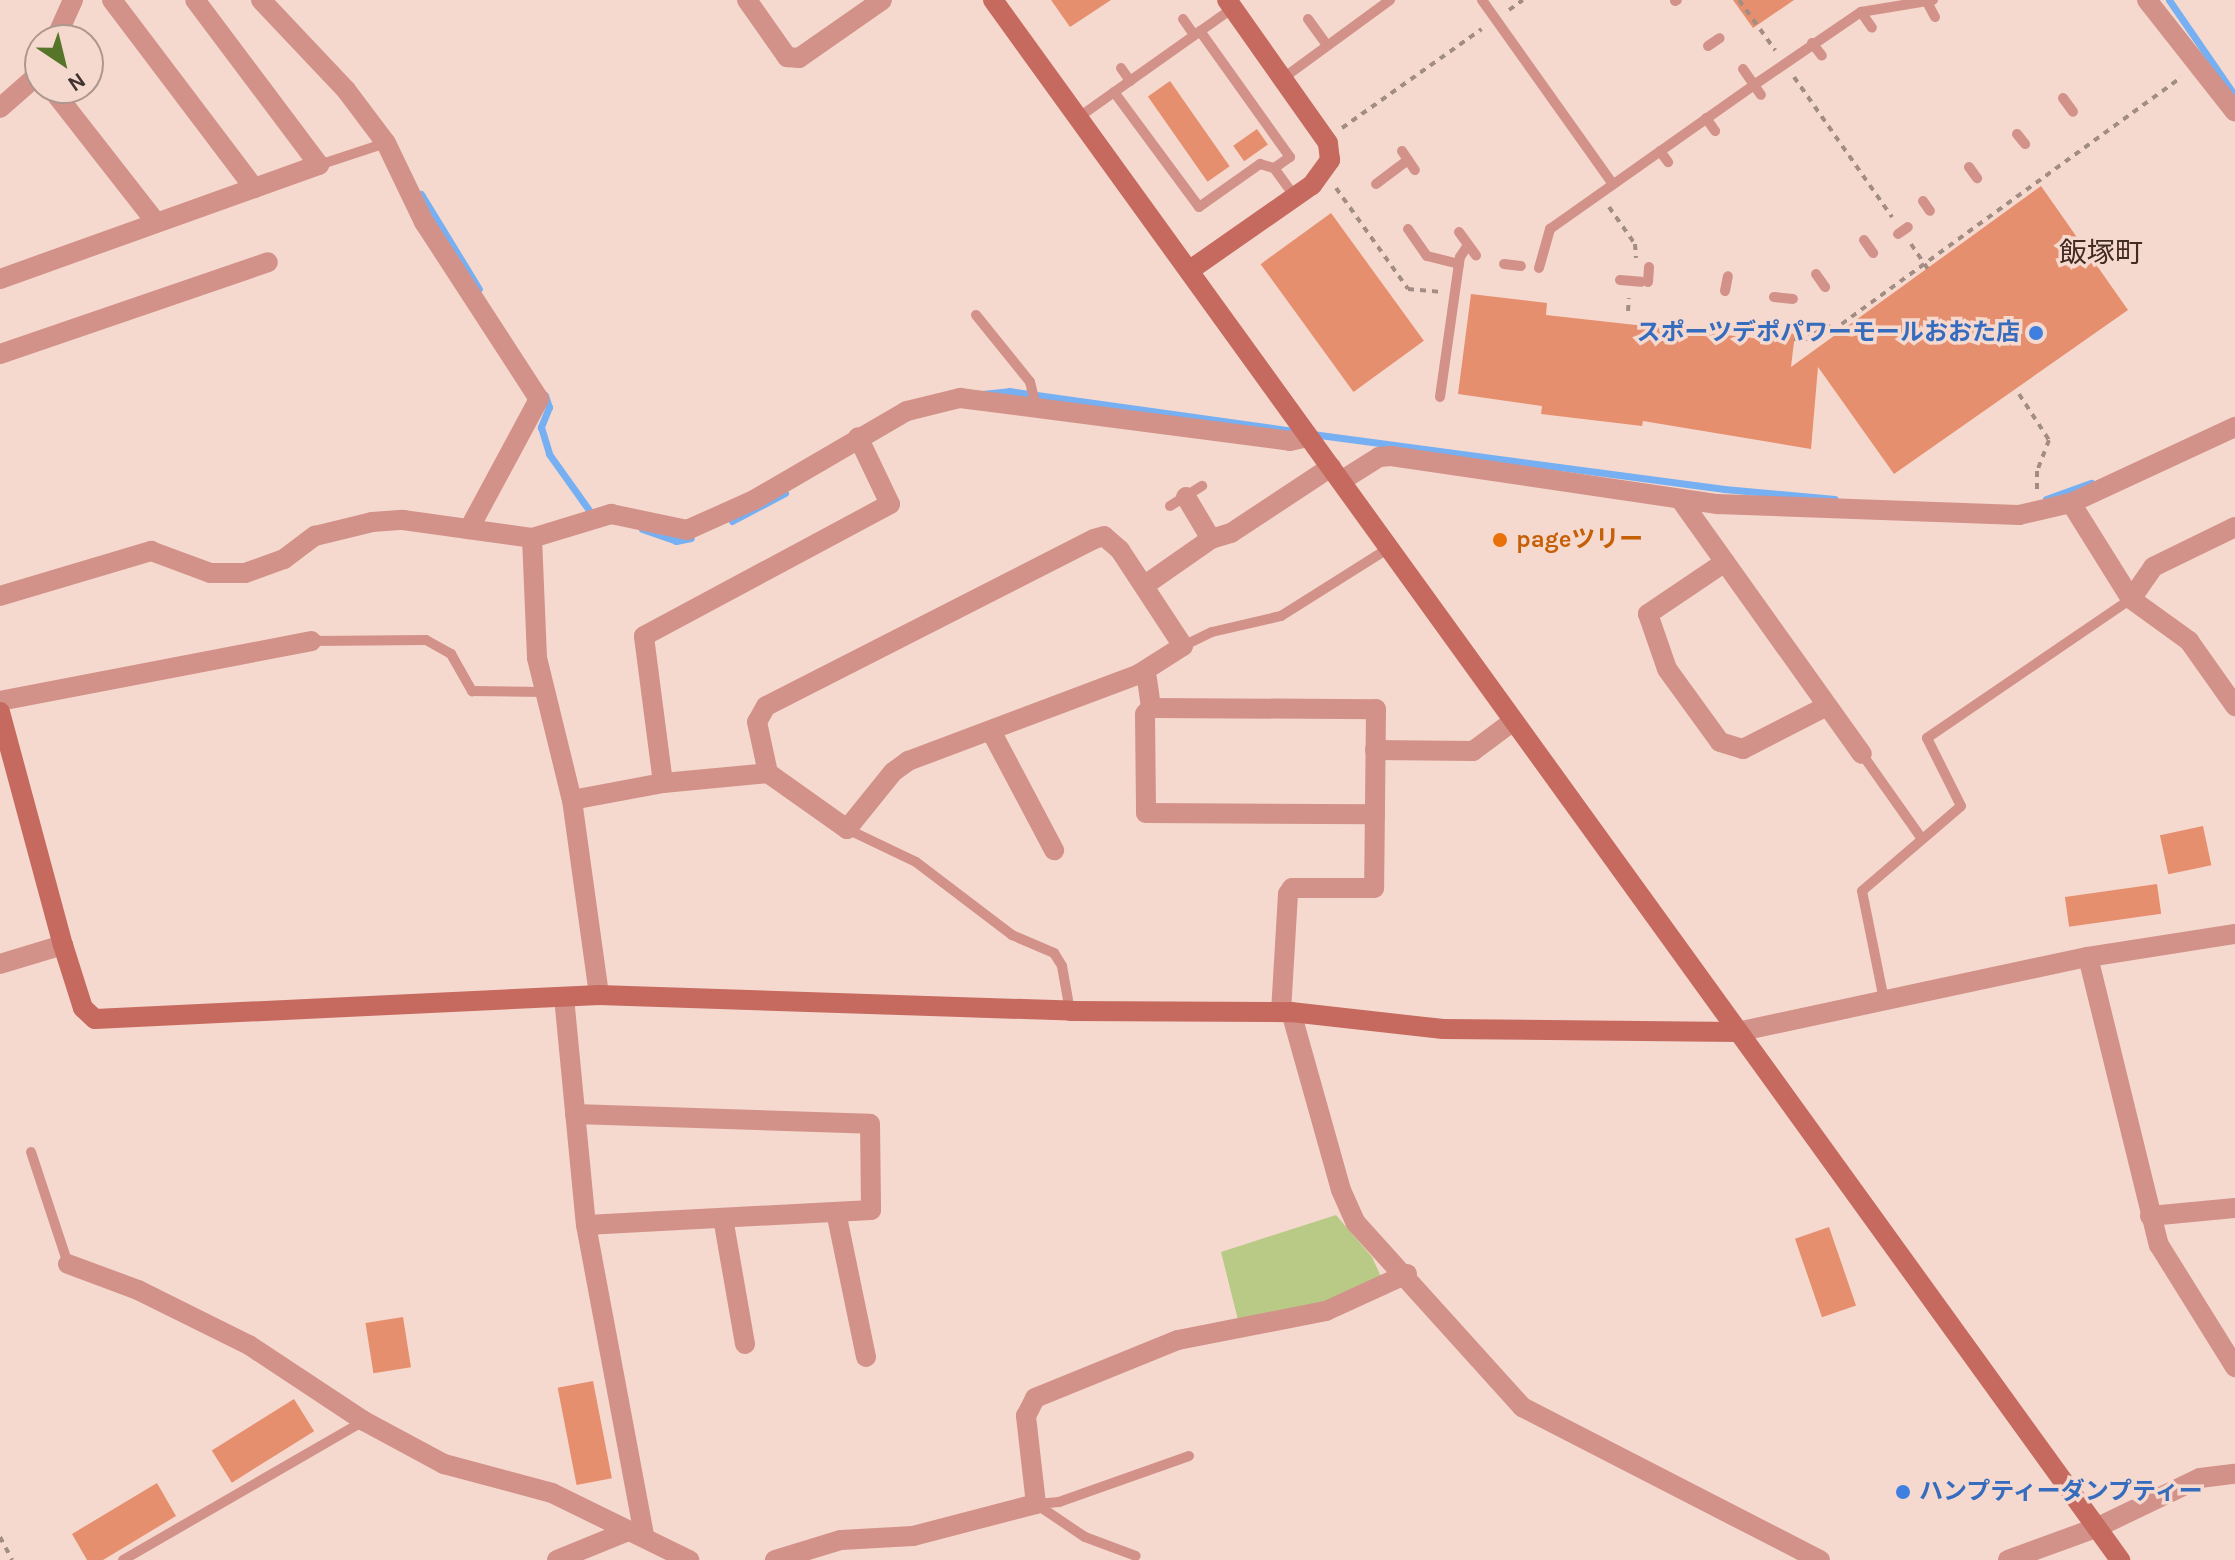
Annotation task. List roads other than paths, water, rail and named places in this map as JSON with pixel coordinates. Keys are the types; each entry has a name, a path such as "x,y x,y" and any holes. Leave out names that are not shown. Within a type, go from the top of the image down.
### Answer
{"street":[{"path":"62,24 73,0"},
{"path":"112,0 254,188"},
{"path":"0,279 155,221 319,165 195,0"},
{"path":"261,0 346,90 386,143 424,222 539,399 469,529"},
{"path":"747,0 787,57 799,58 882,0"},
{"path":"993,0 2120,1560"},
{"path":"2147,0 2235,112"},
{"path":"1190,270 1312,185 1330,160 1328,143 1230,4"},
{"path":"0,108 24,91"},
{"path":"62,104 155,221"},
{"path":"0,354 268,262"},
{"path":"0,596 151,551 224,576 265,569 315,536 372,522 403,520 532,538 611,514 673,529 699,527 858,437 934,402 960,398 1290,441 1308,437"},
{"path":"1145,585 1211,539 1231,533 1336,474 1379,457 1391,456 1680,499 1947,515 2019,515 2071,503 2235,427"},
{"path":"663,783 644,636 890,504 858,437"},
{"path":"1186,496 1211,539"},
{"path":"1680,499 1862,754"},
{"path":"2071,503 2131,599 2189,641 2235,706"},
{"path":"2131,599 2153,567 2235,527"},
{"path":"572,800 663,783 768,773 847,829 902,765 1139,674 1183,646 1113,541 1104,536 1094,539 766,706 757,722 768,773"},
{"path":"532,538 537,658 572,800 599,995"},
{"path":"1725,562 1648,614 1667,669 1720,742 1743,749 1827,706"},
{"path":"0,701 311,641"},
{"path":"1139,674 1147,679 1151,708"},
{"path":"1375,814 1146,813 1145,714 1151,708 1376,709 1375,750 1375,814 1374,888 1292,888 1288,894 1286,1012 1341,1190 1356,1223 1407,1274 1522,1407 1807,1558"},
{"path":"0,712 83,1008 107,1021 599,995 1070,1011 1286,1012 1443,1029 1737,1032 2088,957 2235,934"},
{"path":"1375,750 1473,751 1512,722"},
{"path":"991,731 1054,850"},
{"path":"0,964 63,945"},
{"path":"2088,957 2159,1245 2235,1367"},
{"path":"564,997 586,1225 636,1533"},
{"path":"575,1114 870,1124 871,1210 586,1225"},
{"path":"2150,1216 2235,1208"},
{"path":"836,1212 866,1357"},
{"path":"723,1218 745,1344"},
{"path":"68,1264 138,1290 249,1345 364,1421 444,1464 552,1493 636,1533 667,1555 689,1560"},
{"path":"775,1560 841,1540 913,1536 1036,1504 1026,1416 1035,1398 1178,1340 1326,1311 1407,1274"},
{"path":"2008,1560 2098,1527 2200,1478 2235,1474"},
{"path":"557,1560 636,1533"}],"lane":[{"path":"1282,79 1390,0"},
{"path":"1482,0 1613,184"},
{"path":"1539,268 1550,229 1812,43 1861,12 1930,1 1935,17"},
{"path":"1079,117 1197,33 1230,4"},
{"path":"1861,12 1872,28"},
{"path":"1183,19 1197,33 1290,157 1274,168"},
{"path":"1308,19 1327,45"},
{"path":"1708,46 1720,38"},
{"path":"1812,43 1822,56"},
{"path":"1121,68 1130,81"},
{"path":"1743,69 1761,95"},
{"path":"1114,92 1199,207 1260,164 1274,168 1295,197"},
{"path":"2063,98 2073,112"},
{"path":"1706,118 1715,131"},
{"path":"2017,134 2025,144"},
{"path":"319,165 386,143"},
{"path":"1660,151 1668,162"},
{"path":"1376,184 1408,160"},
{"path":"1969,167 1977,178"},
{"path":"1923,201 1930,211"},
{"path":"1408,229 1427,256 1459,264"},
{"path":"1459,232 1476,255"},
{"path":"1864,240 1873,253"},
{"path":"1440,397 1459,264 1468,245"},
{"path":"1504,264 1521,266"},
{"path":"1635,281 1649,267"},
{"path":"1816,274 1825,287"},
{"path":"1725,291 1728,276"},
{"path":"1774,297 1793,299"},
{"path":"976,315 1030,382 1036,406"},
{"path":"1183,646 1212,632 1281,616 1389,548"},
{"path":"1884,1000 1862,891 1961,806 1927,738 2131,599"},
{"path":"311,641 426,640 451,654 472,691 544,692"},
{"path":"1862,754 1922,839"},
{"path":"847,829 916,862 1012,935 1054,953 1062,966 1070,1011"},
{"path":"31,1152 68,1264"},
{"path":"123,1560 364,1421"},
{"path":"1036,1504 1059,1502 1189,1456"},
{"path":"1036,1504 1085,1537 1136,1556"}],"waterway":[{"path":"2169,0 2235,96"},
{"path":"421,194 479,289"},
{"path":"972,395 1009,391 1300,432"},
{"path":"545,395 549,407 541,427 549,454 594,517"},
{"path":"1312,434 1724,489 1835,499"},
{"path":"2046,499 2091,483"},
{"path":"732,521 785,493"},
{"path":"642,529 676,541 691,538"}],"place":[{"name":"スポーツデポパワーモールおおた店","path":"2036,333"},
{"name":"pageツリー","path":"1500,540"},
{"name":"ハンプティーダンプティー","path":"1903,1492"}],"district":[{"name":"飯塚町","path":"2101,253"}]}
